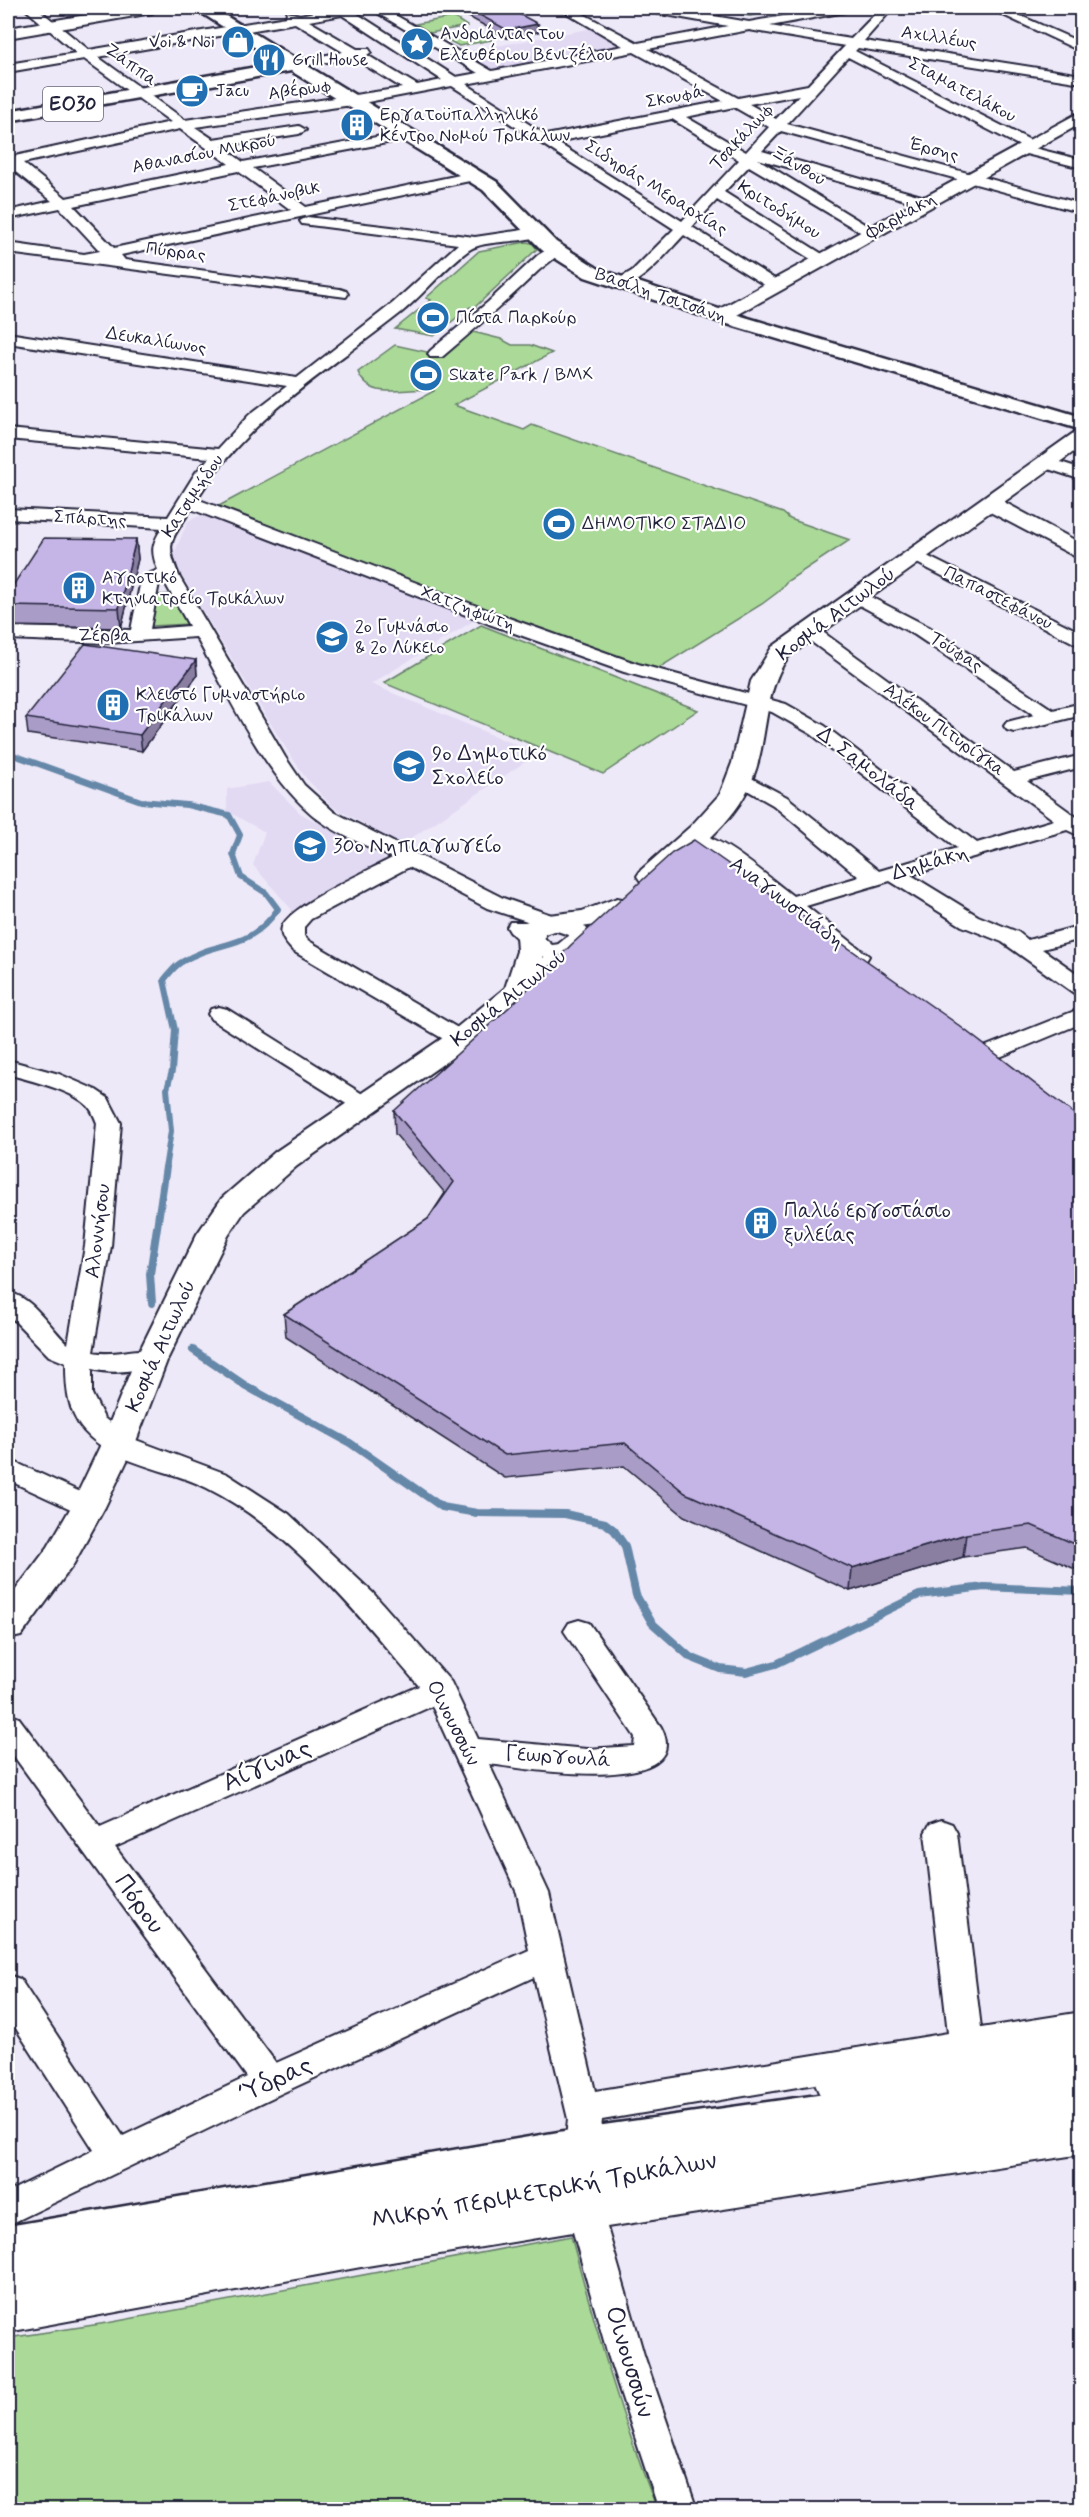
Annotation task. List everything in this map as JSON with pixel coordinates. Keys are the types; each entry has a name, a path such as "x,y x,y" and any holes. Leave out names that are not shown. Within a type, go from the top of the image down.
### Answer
{"main road":[{"name":"Βασίλη Τσιτσάνη","path":"202,8 496,190 555,250 592,273 618,284 721,316 1082,424"},
{"name":"ΕΟ30","path":"8,116 294,65"},
{"name":"Μικρή περιμετρική Τρικάλων","path":"8,2247 583,2125 1082,2077"},
{"name":"Μικρή περιμετρική Τρικάλων","path":"8,2283 599,2179 1082,2110"}],"street":[{"name":"Ζάππα","path":"30,8 86,54 241,166 304,216"},
{"path":"8,33 152,8"},
{"path":"277,8 357,53 414,89"},
{"path":"8,68 297,19 343,9 373,8 490,75"},
{"name":"Έρσης","path":"564,8 778,126 1082,209"},
{"name":"Αχιλλέως","path":"649,8 752,26 850,48 1082,79"},
{"path":"765,8 788,19"},
{"name":"Αβέρωφ","path":"9,161 183,124 352,101 845,8"},
{"name":"Τσακάλωφ","path":"618,284 637,274 683,228 887,8"},
{"path":"994,8 1082,48"},
{"name":"Σιδηράς Μεραρχίας","path":"343,9 573,159 776,286"},
{"path":"294,65 399,46"},
{"name":"Σταματελάκου","path":"850,48 867,60 1026,147 1082,164"},
{"name":"Σκουφά","path":"544,140 813,88"},
{"name":"Ξάνθου","path":"674,115 750,156 872,233"},
{"name":"Φαρμάκη","path":"721,316 1082,116"},
{"path":"210,144 300,130"},
{"name":"Αθανασίου Μικρού","path":"8,216 241,166 408,135"},
{"path":"830,175 874,153"},
{"path":"750,156 927,202"},
{"path":"556,163 573,159"},
{"path":"9,161 63,203 116,259"},
{"name":"Στεφάνοβικ","path":"116,259 474,176"},
{"name":"Κριτοδήμου","path":"715,193 822,260"},
{"path":"304,216 441,237 466,249 538,234"},
{"name":"Πύρρας","path":"8,249 82,259 116,259 340,294"},
{"name":"Κατσιμήδου","path":"466,249 399,306 255,419 220,454 186,501 160,545 160,553 173,581 275,758 297,789 327,816 495,903"},
{"path":"436,354 494,305 543,258 555,250"},
{"name":"Δευκαλίωνος","path":"8,338 298,383"},
{"path":"8,434 220,454"},
{"name":"Κοσμά Αιτωλού","path":"8,1626 61,1556 88,1507 118,1444 152,1358 213,1234 233,1205 260,1180 460,1039 517,994 574,946 727,803 740,778 756,700 776,657 857,596 1082,436"},
{"path":"1045,462 1082,475"},
{"name":"Χατζηφώτη","path":"186,501 496,620 631,669 756,700"},
{"path":"989,502 1082,553"},
{"name":"Σπάρτης","path":"8,514 172,523"},
{"name":"Παπαστεφάνου","path":"915,555 1082,641"},
{"path":"139,636 147,591 152,578 173,581"},
{"name":"Τούφας","path":"857,596 922,630 1050,717"},
{"name":"Αλέκου Πιτυρίγκα","path":"809,631 1078,828"},
{"name":"Ζέρβα","path":"8,633 139,636 202,632"},
{"name":"Δ. Σαμολάδα","path":"756,700 794,715 818,730 973,850"},
{"path":"1014,726 1082,709"},
{"path":"1011,779 1082,761"},
{"path":"740,778 780,801 884,877 970,921 1000,932 1026,947 1082,988"},
{"name":"Δημάκη","path":"790,904 973,850 1078,828"},
{"name":"Αναγνωστιάδη","path":"692,837 719,851 874,969"},
{"path":"409,858 303,914 292,927 293,937 301,946 460,1039"},
{"path":"495,903 576,929 580,933 574,946 546,951 531,941 495,903"},
{"path":"517,994 531,951 531,932 536,928 556,923 587,919 617,906"},
{"path":"1026,947 1082,932"},
{"path":"219,1014 364,1105"},
{"path":"987,1054 1082,1015"},
{"path":"969,1040 1006,1068"},
{"name":"Αλοννήσου","path":"8,1067 70,1086 100,1103 106,1112 109,1123 98,1246 78,1358 80,1394 88,1416 99,1430 118,1444"},
{"path":"8,1301 23,1312 58,1350 78,1358 103,1363 152,1358"},
{"name":"Οινουσσών","path":"118,1444 217,1481 279,1521 363,1601 440,1690 533,1893 583,2125"},
{"path":"8,1469 88,1507"},
{"name":"Γεωργουλά","path":"468,1750 618,1762 643,1755 649,1749 650,1735 579,1631"},
{"name":"Αίγινας","path":"94,1842 440,1690"},
{"name":"Πόρου","path":"8,1726 270,2082"},
{"path":"941,1833 966,2044"},
{"name":"Ύδρας","path":"8,2209 270,2082 546,1957"},
{"path":"8,1989 117,2157"},
{"path":"583,2125 966,2044 1082,2026"},
{"path":"583,2125 1082,2048"},
{"path":"8,2315 361,2251 586,2214 1082,2139"},
{"name":"Οινουσσών","path":"586,2214 626,2355 678,2510"}],"shaded area":[{"path":"594,28 628,47 492,72 459,53"},
{"path":"202,515 475,620 371,684 537,754 401,845 332,806 305,777 280,739 176,566 173,556 188,521"},
{"name":"30ο Νηπιαγωγείο","path":"269,782 300,813 389,861 293,911 253,865 265,832 227,811 227,789"}],"green space":[{"path":"676,8 747,8 760,14 750,16 727,12 715,17"},
{"path":"453,17 467,26 430,33 416,24"},
{"path":"479,33 492,40 459,46 446,39"},
{"path":"526,242 532,243 537,249 474,308 470,307 434,336 395,329 431,300 426,298 479,251"},
{"path":"465,330 501,339 512,345 530,345 552,353 454,405 524,430 532,425 783,513 790,519 850,540 786,582 778,592 762,604 654,671 486,610 219,506 434,391 382,391 364,382 358,372 395,345 436,354"},
{"path":"172,594 190,624 151,626 157,595"},
{"path":"481,625 698,710 603,774 384,683"},
{"path":"571,2236 610,2374 657,2509 8,2509 8,2338 107,2323"}],"building":[{"path":"467,8 508,8 538,24 507,30"},
{"name":"Αγροτικό Κτηνιατρείο Τρικάλων","path":"44,538 136,539 119,608 8,606 8,593"},
{"name":"Κλειστό Γυμναστήριο Τρικάλων","path":"85,644 196,660 140,735 26,718"},
{"name":"Παλιό εργοστάσιο ξυλείας","path":"694,840 953,1021 1082,1120 1082,1547 1031,1525 966,1534 852,1568 685,1493 625,1443 505,1455 284,1314 428,1219 454,1182 394,1111 518,999 571,945 672,853"}],"waterway":[{"path":"8,753 141,801 187,805 229,815 240,835 233,854 241,877 266,893 278,909 266,923 244,939 194,955 178,965 164,980 175,1030 172,1071 167,1089 171,1131 165,1169"},
{"path":"152,1303 150,1274 166,1167"},
{"path":"193,1350 246,1386 350,1443 442,1507 477,1513 565,1514 605,1523 614,1530 625,1546 636,1595 652,1623 690,1657 720,1669 746,1672 776,1664 919,1595 984,1587 1082,1591"}],"place":[{"name":"Voi & Noi","path":"238,42"},
{"name":"Ανδριάντας του Ελευθέριου Βενιζέλου","path":"417,44"},
{"name":"Grill House","path":"269,60"},
{"name":"Jacu","path":"192,91"},
{"name":"Εργατοϋπαλληλικό Κέντρο Νομού Τρικάλων","path":"357,125"},
{"name":"Πίστα Παρκούρ","path":"433,318"},
{"name":"Skate Park / BMX","path":"426,375"},
{"name":"ΔΗΜΟΤΙΚΟ ΣΤΑΔΙΟ","path":"559,524"},
{"name":"Αγροτικό Κτηνιατρείο Τρικάλων","path":"79,588"},
{"name":"2ο Γυμνάσιο & 2ο Λύκειο","path":"332,637"},
{"name":"Κλειστό Γυμναστήριο Τρικάλων","path":"113,705"},
{"name":"9ο Δημοτικό Σχολείο","path":"409,766"},
{"name":"30ο Νηπιαγωγείο","path":"310,846"},
{"name":"Παλιό εργοστάσιο ξυλείας","path":"761,1223"}]}
